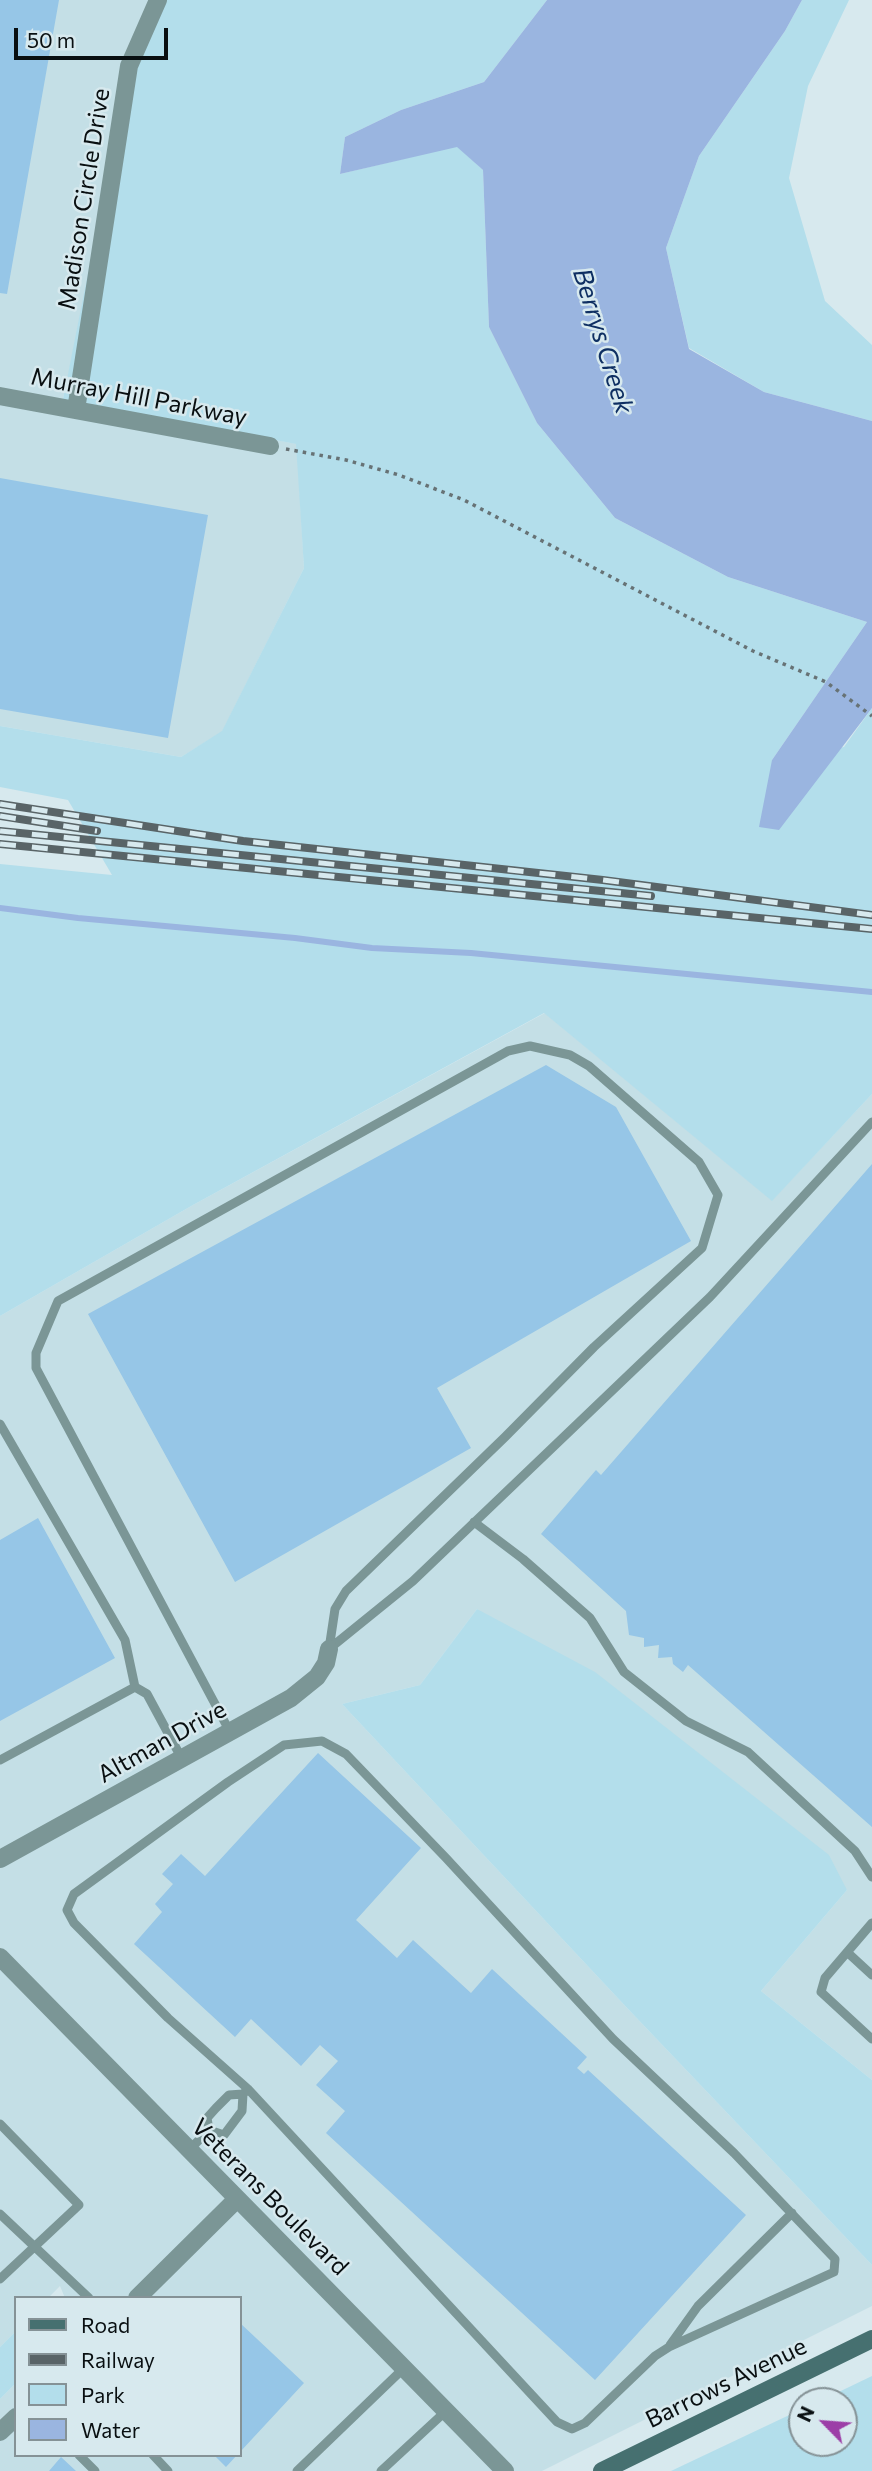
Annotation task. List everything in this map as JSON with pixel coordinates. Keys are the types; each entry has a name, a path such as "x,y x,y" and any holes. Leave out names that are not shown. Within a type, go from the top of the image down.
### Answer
{"street":[{"name":"Madison Circle Drive","path":"76,410 129,66 158,0"},
{"name":"Murray Hill Parkway","path":"0,396 270,446"},
{"name":"Altman Drive","path":"0,1859 306,1689 326,1663 329,1648"},
{"name":"Veterans Boulevard","path":"0,1957 505,2471"},
{"path":"139,2296 237,2199"},
{"name":"Barrows Avenue","path":"603,2471 872,2339"},
{"path":"0,2432 14,2419"}],"lane":[{"path":"230,1732 36,1368 36,1353 58,1301 508,1051 530,1046 570,1055 589,1066 699,1162 718,1195 702,1248 594,1348 346,1591 335,1609 329,1648"},
{"path":"329,1648 413,1581 710,1297 872,1122"},
{"path":"0,1424 125,1640 135,1687 147,1694 183,1759"},
{"path":"474,1522 523,1559 590,1618 624,1672 686,1721 748,1752 855,1852 872,1877"},
{"path":"0,1760 135,1687"},
{"path":"322,1741 346,1754 613,2039 734,2153 792,2213 835,2259 834,2272 669,2347 655,2356 585,2423 572,2430 558,2422 246,2091 168,2018 74,1923 67,1910 74,1894 228,1782 285,1745 322,1741"},
{"path":"872,1923 825,1978 821,1992 872,2039"},
{"path":"847,1952 872,1975"},
{"path":"209,2130 224,2135 242,2111 246,2091"},
{"path":"209,2130 207,2118 216,2108 229,2095 246,2091"},
{"path":"0,2124 79,2206 0,2279"},
{"path":"189,2150 209,2130"},
{"path":"669,2347 698,2306 792,2213"},
{"path":"0,2214 87,2296"},
{"path":"297,2471 404,2368"},
{"path":"381,2471 446,2411"},
{"path":"81,2457 94,2471"},
{"path":"155,2457 168,2471"}],"path":[{"path":"270,446 346,460 386,471 464,499 741,645 826,682 870,715"}],"shaded area":[{"path":"0,0 150,0 63,399 297,444 304,568 222,732 181,757 0,726"},
{"path":"545,1013 772,1200 872,1094 872,2080 761,1991 847,1890 477,1609 420,1685 342,1704 872,2265 872,2306 542,2471 0,2471 0,2399 14,2385 14,2457 242,2457 242,2296 64,2296 60,2286 50,2296 14,2296 14,2333 0,2347 0,1316 193,1205"}],"green space":[{"path":"150,0 547,0 484,82 401,110 345,137 340,174 457,146 483,170 489,327 537,423 615,518 728,577 867,622 772,760 844,747 872,708 872,1094 772,1201 544,1013 193,1205 0,1316 0,864 112,875 68,800 0,787 0,726 181,757 222,731 304,568 296,444 63,399 137,27"},
{"path":"802,0 849,0 808,86 789,178 825,301 872,345 872,421 764,392 689,348 666,248 699,156 785,31"},
{"path":"477,1609 595,1672 829,1855 847,1890 761,1991 872,2080 872,2265 342,1704 420,1685"},
{"path":"14,2333 14,2385 0,2399 0,2347"},
{"path":"872,2376 872,2471 671,2471 788,2416 788,2457 858,2457 858,2387 849,2387"}],"water":[{"name":"Berrys Creek","path":"547,0 802,0 785,31 699,156 666,248 689,349 764,392 872,421 872,708 779,830 759,827 772,760 867,622 728,577 615,518 537,423 489,327 483,170 457,147 340,174 345,137 401,110 484,82"}],"building":[{"path":"0,0 59,0 7,294 0,293"},
{"path":"0,478 208,515 168,738 0,709"},
{"path":"546,1065 616,1107 691,1241 437,1388 471,1448 235,1582 88,1314"},
{"path":"872,1164 872,1827 688,1665 683,1672 673,1664 672,1657 658,1658 659,1645 644,1647 644,1638 629,1635 626,1611 541,1534 596,1470 601,1475"},
{"path":"38,1518 115,1658 0,1721 0,1540"},
{"path":"318,1753 421,1848 356,1920 397,1958 413,1940 471,1993 492,1969 587,2057 577,2068 584,2074 588,2070 746,2215 595,2380 326,2133 345,2111 316,2085 338,2061 320,2045 301,2066 251,2019 235,2037 134,1944 162,1912 155,1904 173,1884 162,1874 181,1854 205,1876"},
{"path":"242,2325 304,2383 242,2450"},
{"path":"61,2457 76,2471 49,2471"},
{"path":"216,2457 235,2457 226,2467"}],"waterway":[{"path":"0,908 372,948 471,953 872,992"}],"railway":[{"path":"0,804 243,841 603,880 872,915"},
{"path":"0,816 97,831"},
{"path":"0,831 651,896"},
{"path":"0,844 872,929"}]}
